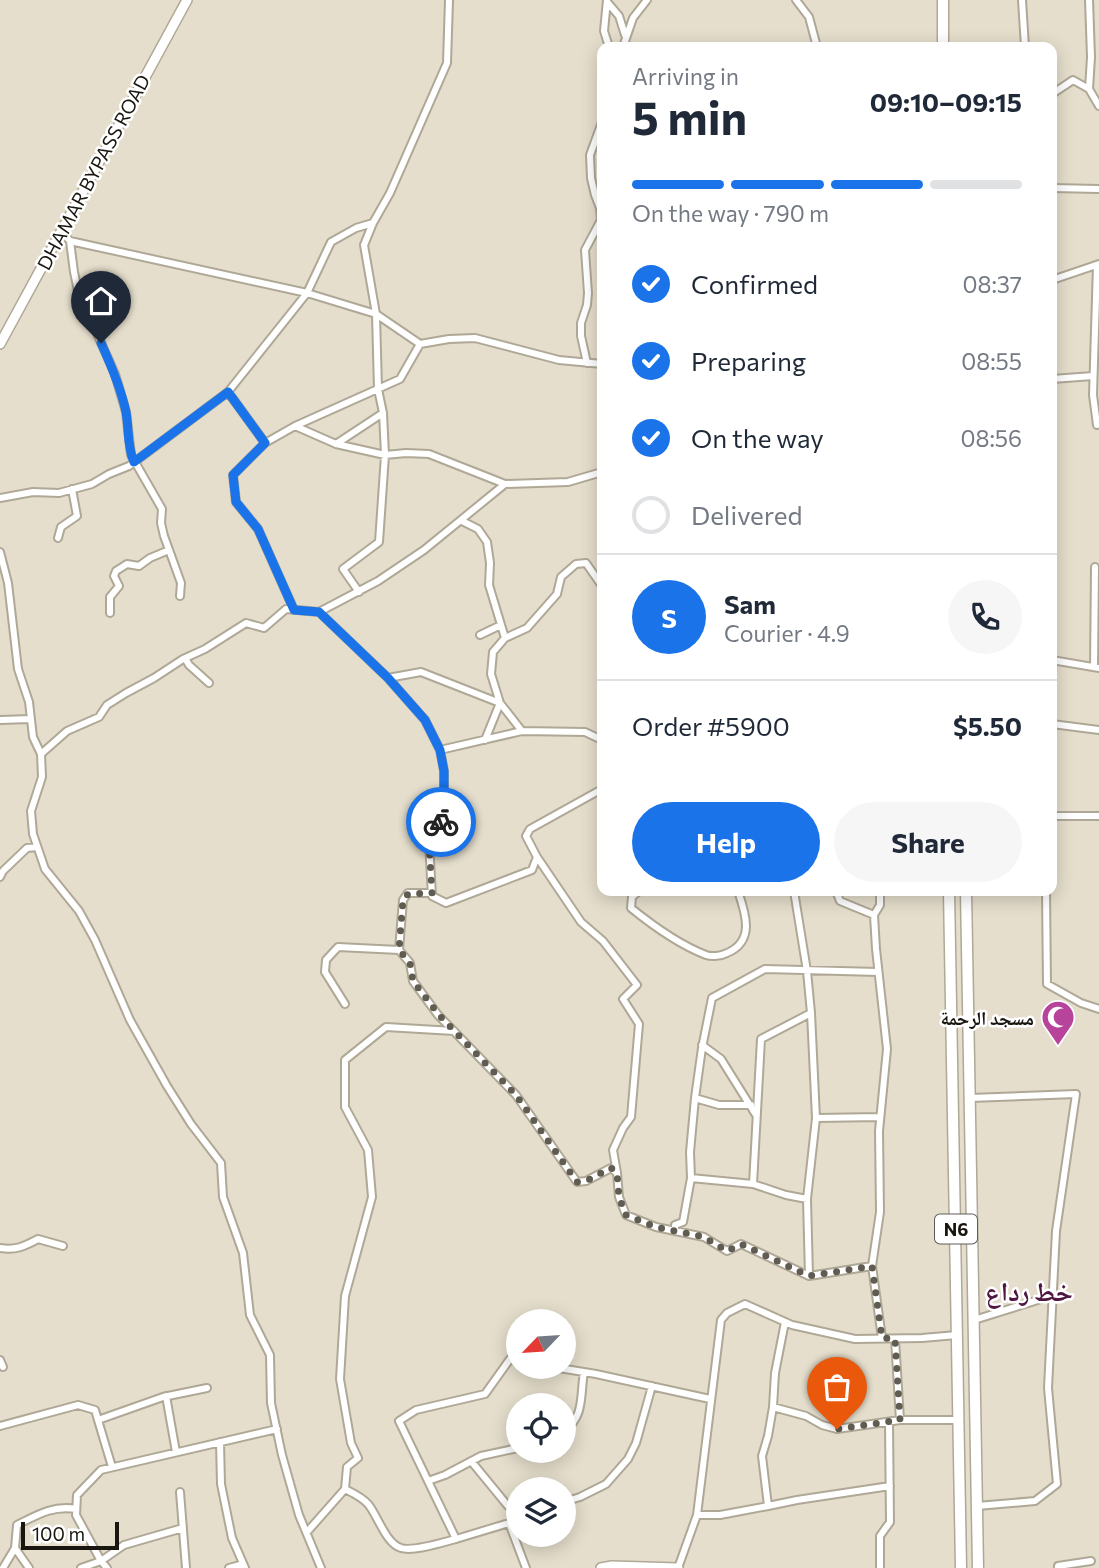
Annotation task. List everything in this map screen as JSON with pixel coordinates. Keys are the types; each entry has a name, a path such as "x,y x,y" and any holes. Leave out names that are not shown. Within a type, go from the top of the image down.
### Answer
{"main road":[{"name":"DHAMAR BYPASS ROAD","path":"0,344 187,0"},
{"path":"943,0 943,42"},
{"name":"N6","path":"950,896 961,1568"},
{"name":"N6","path":"966,896 978,1568"},
{"path":"953,1071 969,1073"},
{"path":"955,1163 971,1166"},
{"path":"601,1568 678,1568"}],"street":[{"path":"359,592 343,569 379,542 385,455 383,413 378,388 376,314 364,244 390,193 447,63 449,0"},
{"path":"624,42 632,18 647,0"},
{"path":"796,0 809,17 816,42"},
{"path":"1022,0 1025,42"},
{"path":"1089,0 1095,57 1089,89"},
{"path":"607,1 619,16 626,37"},
{"path":"607,1 604,31 608,42"},
{"path":"1057,91 1073,80 1089,89 1099,106"},
{"path":"597,136 590,155 591,178 597,202"},
{"path":"1057,188 1099,189"},
{"path":"0,498 33,492 59,493 92,484 134,462 228,392 307,293 331,242 356,228 373,223"},
{"path":"587,363 581,335 588,293 585,250 597,228"},
{"path":"61,231 70,241 78,291 115,374 126,412 131,455 162,509 161,525 181,583 180,596"},
{"path":"70,241 307,293 376,314 419,344 475,338 559,360 597,364"},
{"path":"1057,278 1098,265 1093,376 1097,425"},
{"path":"294,610 258,529 236,502 233,475 265,443 295,426 400,379 419,344"},
{"path":"1057,379 1093,376"},
{"path":"228,392 265,443"},
{"path":"336,444 383,413"},
{"path":"295,426 336,444 385,455 429,454 505,484 568,482 597,473"},
{"path":"41,754 67,731 99,717 107,705 246,623 264,628 286,609 319,612 359,592 424,550 505,484"},
{"path":"58,538 61,527 77,516 72,489"},
{"path":"462,521 478,529 487,542 491,563 489,585 505,638"},
{"path":"110,613 110,597 119,586 114,576 116,571 127,564 139,566 169,550"},
{"path":"0,552 8,583 18,669 29,702 33,737 41,754 42,777 31,811 37,847 46,869 79,911 95,940 131,1020 167,1086 191,1124 221,1163 223,1197 243,1253 250,1315 270,1355 271,1403 277,1429 299,1515 321,1568"},
{"path":"522,731 500,703 491,674 493,652 505,638 527,628 557,594 561,577 576,564 586,563 597,579"},
{"path":"1057,661 1097,668 1095,567"},
{"path":"319,612 388,678 425,720 440,750 444,771 444,808 438,835 429,842 432,896 446,903 533,870 537,857"},
{"path":"480,635 501,625"},
{"path":"186,658 189,665 209,683"},
{"path":"388,678 421,672 500,703"},
{"path":"485,740 500,703"},
{"path":"0,720 31,719"},
{"path":"1057,725 1099,730"},
{"path":"440,750 522,731 585,732 597,738"},
{"path":"597,792 530,829 526,836 581,922 603,941 637,985 623,999 639,1024 631,1117 613,1150 619,1197 626,1215 656,1227 704,1237 727,1251 741,1244 809,1276 872,1266"},
{"path":"1057,816 1099,816"},
{"path":"0,877 27,848 37,847"},
{"path":"432,893 408,894 403,900 399,950 410,963 413,981 439,1015 516,1095 577,1182 586,1181 611,1168 617,1173"},
{"path":"633,896 631,908 644,919 674,938 714,956 732,951 743,937 747,919 740,896"},
{"path":"795,896 807,971 816,1118 807,1199 809,1276"},
{"path":"838,896 840,901 874,915"},
{"path":"880,896 880,905 874,915 887,1049 879,1131 880,1212 872,1266 882,1338"},
{"path":"1046,896 1047,984 1081,1003 1099,1009"},
{"path":"345,1004 325,972 326,960 338,947 399,950"},
{"path":"675,1231 675,1225 683,1222 691,1178 690,1152 695,1098 712,998 765,969 878,972"},
{"path":"753,1184 756,1115 754,1104 761,1039 811,1013"},
{"path":"307,1532 345,1489 347,1467 358,1458 351,1443 340,1379 345,1296 372,1197 368,1150 345,1107 345,1060 386,1027 454,1031"},
{"path":"702,1045 721,1059 754,1104"},
{"path":"970,1098 1076,1094 1056,1231 1048,1388 1057,1484 1035,1501 976,1506"},
{"path":"695,1098 719,1105 754,1104"},
{"path":"816,1118 880,1117"},
{"path":"691,1178 753,1184 807,1199"},
{"path":"0,1248 23,1247 38,1239 63,1247"},
{"path":"974,1320 1054,1295"},
{"path":"678,1568 697,1515 721,1320 727,1313 746,1304 792,1325 855,1339 957,1335"},
{"path":"768,1506 762,1456 773,1407 775,1373 785,1321"},
{"path":"895,1339 900,1420"},
{"path":"456,1539 399,1421 416,1410 485,1394 506,1365"},
{"path":"576,1371 710,1399"},
{"path":"576,1419 584,1372"},
{"path":"576,1498 606,1485 628,1459 636,1443 652,1386"},
{"path":"98,1420 166,1396 207,1388"},
{"path":"166,1396 176,1452"},
{"path":"0,1426 78,1405 94,1410 112,1467"},
{"path":"773,1407 806,1416 822,1425 837,1429 900,1420 959,1420"},
{"path":"880,1568 880,1536 890,1522 889,1423"},
{"path":"107,1568 101,1562 76,1515 77,1494 101,1470 277,1429"},
{"path":"220,1442 221,1484 232,1538 245,1568 240,1565 229,1568"},
{"path":"428,1481 481,1456 506,1451"},
{"path":"471,1461 506,1504"},
{"path":"697,1515 720,1515 890,1486"},
{"path":"345,1489 366,1502 392,1543 401,1548 422,1547 509,1523 526,1568"},
{"path":"180,1492 186,1568"},
{"path":"4,1568 15,1548 17,1525 41,1513 63,1507 76,1509"},
{"path":"81,1568 101,1562 124,1545 183,1528"},
{"path":"15,1548 29,1568"},
{"path":"1058,1568 1091,1561"}],"way so far":[{"path":"441,822 438,835 429,842 432,893 408,894 403,900 399,950 410,963 413,981 439,1015 516,1095 577,1182 586,1181 611,1168 617,1173 619,1197 626,1215 656,1227 704,1237 727,1251 741,1244 809,1276 872,1266 882,1338 895,1339 900,1420 837,1429"}],"place":[{"name":"مسجد الرحمة","path":"1058,1047"}],"district":[{"name":"خط رداع","path":"1029,1290"}],"route":[{"path":"101,343 115,374 126,412 134,462 228,392 265,443 233,475 236,502 258,529 294,610 319,612 388,678 425,720 440,750 444,771 444,808 441,822"}]}
